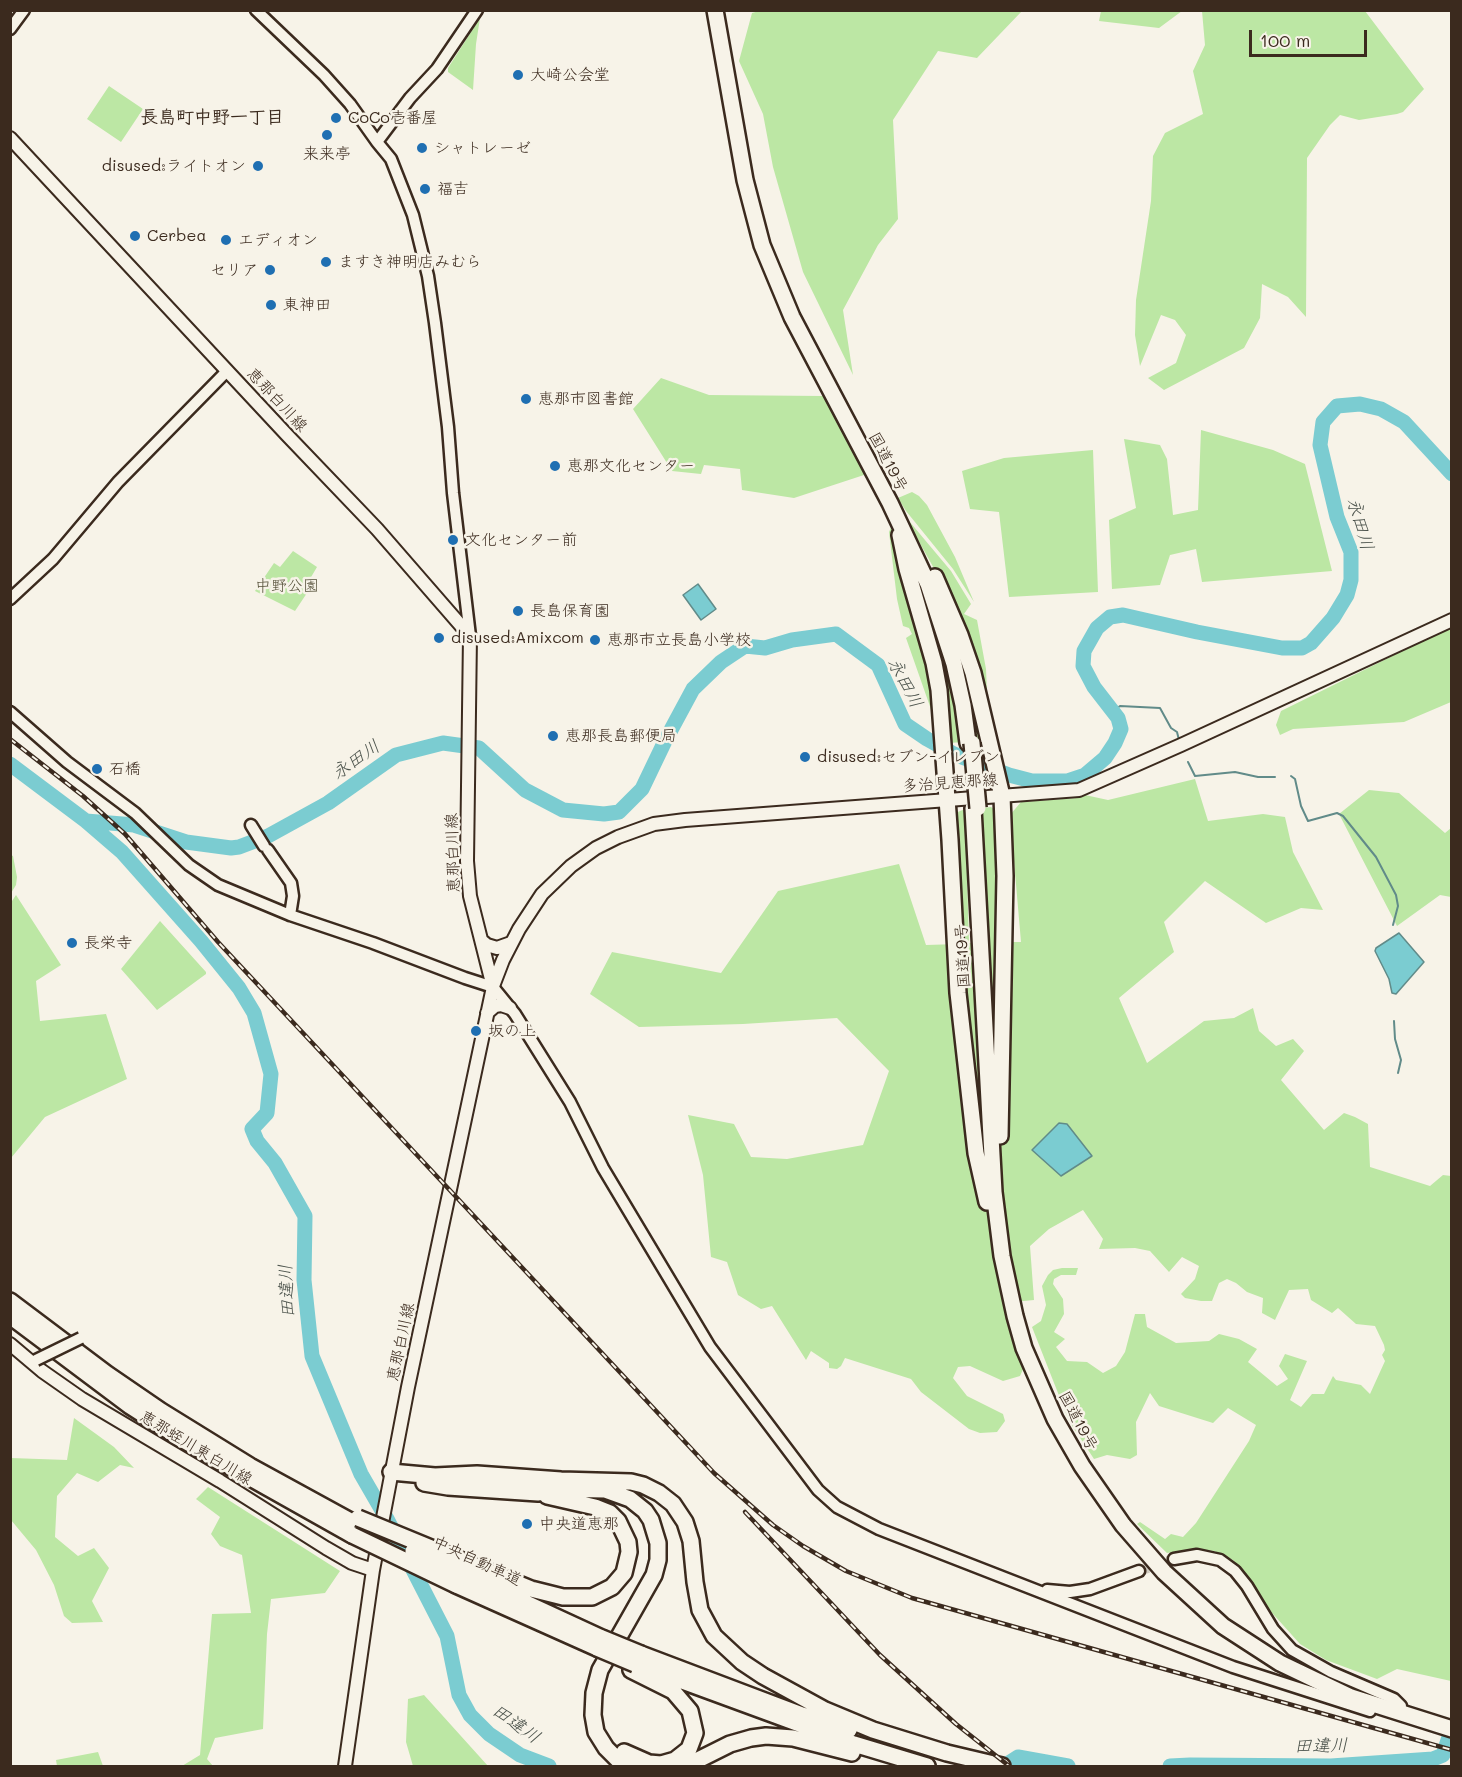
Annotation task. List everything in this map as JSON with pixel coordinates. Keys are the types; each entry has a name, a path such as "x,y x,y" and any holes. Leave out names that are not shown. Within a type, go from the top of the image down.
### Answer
{"highway":[{"name":"国道19号","path":"717,10 745,180 762,245 792,317 911,537 931,581 953,643 966,698 970,743 996,1161 1005,1252 1025,1338 1051,1401 1086,1466 1138,1536 1185,1585 1247,1634 1286,1658 1347,1687 1401,1706 1448,1727"},
{"name":"国道19号","path":"892,502 940,617 959,684 970,743"},
{"path":"900,523 899,529 907,569 934,663 939,690 958,993 975,1153 997,1251 1002,1256"},
{"path":"911,537 915,540 931,569 960,635 973,673 1002,796 1005,876 999,1150 1010,1273"},
{"name":"国道19号","path":"975,808 993,1181 1002,1256 1024,1348 1055,1419 1082,1466 1112,1510 1164,1572 1223,1626 1280,1663 1351,1697 1448,1727"},
{"path":"10,1301 161,1412 250,1466 355,1526 461,1574 563,1597 592,1597 616,1583 627,1567 629,1552 625,1533 610,1513 596,1506 538,1492 448,1487 412,1480 391,1472"},
{"name":"中央自動車道","path":"10,1316 130,1406 183,1440 355,1526 461,1574 598,1647"},
{"path":"391,1472 435,1476 477,1474 631,1482 643,1485 659,1493 673,1504 689,1532 698,1601 704,1619 714,1635 742,1662 825,1710 873,1730 946,1757 1002,1767"},
{"path":"617,1482 634,1491 650,1504 665,1535 666,1553 660,1581 607,1676 602,1691 603,1724 610,1739 626,1754 649,1763 661,1764 675,1760 689,1749 692,1743 694,1733 690,1711 673,1691 636,1662"},
{"path":"538,1492 572,1489 605,1490 619,1494 639,1505 651,1520 656,1532 658,1560 654,1575 600,1670 594,1693 593,1715 596,1731 606,1748 620,1761 633,1767"},
{"name":"中央自動車道","path":"461,1574 502,1607 598,1647 854,1744 927,1767"},
{"name":"中央自動車道","path":"636,1662 802,1715 946,1757 971,1767"},
{"path":"686,1767 730,1744 766,1736 793,1738 910,1767"}],"main road":[{"name":"恵那白川線","path":"10,138 377,529 470,636 467,861 470,896 493,987 381,1524 345,1767"},
{"name":"多治見恵那線","path":"493,987 511,944 542,894 571,866 611,841 654,824 1079,790 1104,781 1452,620"},
{"path":"481,940 497,948 511,944"},
{"path":"487,1013 495,1006 510,1008"},
{"name":"恵那蛭川東白川線","path":"10,1344 82,1399 220,1481 326,1548 352,1563 373,1570"}],"street":[{"path":"10,28 24,10"},
{"path":"256,10 350,104 376,142 391,159 413,215 428,276 446,406 453,493 470,636"},
{"path":"376,142 410,98 437,69 477,10"},
{"path":"10,599 52,559 118,482 227,371"},
{"path":"10,712 67,762 145,822 194,869 218,885 290,915 493,987 510,1008 570,1102 603,1168 710,1347 818,1490 837,1507 879,1529 1233,1667 1319,1696 1448,1727"},
{"path":"252,827 291,883 293,896 290,915"},
{"path":"34,1362 82,1336"},
{"path":"1174,1559 1197,1555 1220,1560 1241,1579 1274,1629 1292,1650 1331,1672 1394,1699 1401,1706"},
{"path":"1035,1590 1070,1592 1090,1589 1139,1571"},
{"path":"1090,1589 1083,1598 1090,1611"}],"green space":[{"path":"1101,10 1182,11 1159,28 1099,21"},
{"path":"759,11 1022,11 977,58 938,51 893,120 898,219 878,245 843,310 853,375 803,272 773,167 763,114 739,61 752,13"},
{"path":"1202,11 1365,11 1424,89 1403,112 1397,114 1359,120 1340,115 1330,125 1307,158 1306,317 1288,297 1262,284 1260,318 1244,348 1164,390 1148,378 1176,363 1186,335 1175,320 1161,315 1140,366 1135,335 1136,300 1151,201 1153,156 1165,133 1203,114 1193,71 1205,45"},
{"path":"480,18 473,90 448,72 448,68"},
{"path":"109,86 143,109 121,142 87,119"},
{"path":"661,378 709,395 823,396 867,474 794,498 742,490 740,469 704,465 701,474 672,471 633,409"},
{"path":"1201,430 1273,450 1305,464 1332,571 1202,582 1196,549 1170,555 1160,585 1112,589 1109,520 1136,508 1124,439 1160,445 1167,459 1173,515 1198,510"},
{"path":"1093,450 1098,592 1009,597 999,512 970,509 962,471 1004,458"},
{"path":"912,492 927,505 955,557 974,602 953,569 898,498"},
{"path":"904,515 951,571 971,604 964,614 977,620 986,669 988,714 936,572"},
{"path":"894,521 929,650 940,735 906,638 912,634 909,628 903,626 897,599 889,532"},
{"name":"中野公園","path":"293,551 317,567 307,584 311,587 295,611 255,591 274,563 280,567"},
{"path":"911,570 924,584 935,615 966,742 947,743"},
{"path":"1451,627 1451,702 1404,722 1293,729 1280,735 1276,725 1281,711"},
{"path":"956,643 987,741 976,742 967,687"},
{"path":"1195,779 1208,821 1263,814 1285,817 1293,852 1323,910 1301,908 1266,923 1205,881 1164,922 1174,952 1119,998 1147,1063 1204,1021 1234,1018 1253,1008 1259,1031 1276,1046 1293,1039 1304,1051 1281,1080 1324,1130 1344,1113 1368,1124 1370,1167 1430,1186 1443,1175 1451,1176 1451,1681 1397,1669 1377,1679 1326,1660 1300,1644 1265,1605 1233,1560 1214,1551 1192,1549 1167,1553 1137,1524 1140,1522 1165,1539 1171,1534 1183,1537 1196,1523 1249,1441 1256,1425 1228,1408 1213,1423 1159,1406 1150,1393 1136,1422 1137,1455 1130,1459 1107,1455 1094,1459 1069,1421 1032,1327 1041,1321 1046,1305 1042,1286 1048,1275 1053,1270 1078,1268 1076,1275 1061,1275 1054,1279 1053,1284 1063,1299 1064,1314 1054,1332 1065,1339 1056,1347 1067,1361 1087,1362 1103,1373 1116,1366 1125,1352 1135,1314 1145,1314 1147,1327 1176,1343 1209,1341 1219,1334 1239,1339 1257,1349 1248,1362 1277,1386 1288,1379 1279,1366 1285,1354 1307,1361 1290,1400 1301,1407 1312,1394 1324,1394 1333,1376 1336,1380 1361,1385 1370,1394 1385,1361 1382,1355 1385,1350 1384,1345 1375,1326 1356,1324 1338,1308 1332,1313 1311,1300 1308,1289 1289,1290 1275,1320 1262,1313 1263,1298 1247,1292 1227,1279 1219,1283 1212,1301 1185,1298 1181,1294 1195,1279 1199,1266 1182,1257 1169,1272 1150,1251 1135,1248 1099,1249 1103,1239 1083,1210 1049,1229 1030,1246 1034,1300 1003,1303 1024,1367 1020,1376 1003,1381 970,1366 958,1367 953,1378 967,1396 1003,1414 1005,1421 997,1432 980,1433 969,1429 921,1392 911,1379 845,1358 837,1369 829,1368 829,1363 811,1351 806,1360 772,1306 761,1309 738,1295 727,1262 711,1257 703,1175 688,1115 734,1124 751,1157 787,1159 863,1145 889,1071 837,1018 639,1027 590,994 612,952 721,973 778,891 899,864 926,945 959,944 953,814 965,809 969,943 989,942 982,808 991,807 998,812 999,942 1021,942 1010,815 1021,802 1076,798 1085,795 1108,800"},
{"path":"1369,790 1399,793 1445,833 1451,828 1451,897 1440,895 1397,926 1339,814"},
{"path":"11,855 17,877 16,885 11,893"},
{"path":"16,895 61,965 36,981 40,1021 106,1014 127,1079 45,1117 11,1158 10,904"},
{"path":"160,921 206,974 157,1010 121,969"},
{"path":"74,1418 114,1447 134,1468 120,1465 98,1482 77,1473 57,1496 55,1537 78,1556 94,1548 109,1568 92,1601 103,1622 72,1623 64,1616 54,1585 36,1550 11,1520 11,1458 67,1460"},
{"path":"208,1487 340,1571 325,1593 271,1599 267,1634 263,1729 215,1738 207,1759 213,1766 182,1766 200,1755 212,1614 251,1613 242,1555 220,1546 211,1534 220,1517 196,1499"},
{"path":"424,1695 488,1766 413,1766 406,1742 408,1699"},
{"path":"98,1752 103,1766 57,1766 56,1760"}],"water":[{"path":"698,584 716,609 701,620 683,595"},
{"path":"1399,933 1424,962 1396,994 1392,993 1389,979 1375,951"},
{"path":"1059,1123 1067,1124 1092,1156 1061,1176 1032,1150"}],"waterway":[{"name":"永田川","path":"86,821 134,825 186,842 239,847 268,836 328,803 396,755 443,743 479,748 525,790 563,810 604,814 619,812 642,789 693,689 721,662 745,646 765,648 792,640 836,634 878,665 905,724 927,739 954,754 1009,775 1032,781 1067,781 1085,775 1105,758 1121,729 1118,718 1094,687 1083,666 1084,651 1097,628 1110,617 1123,615 1282,648 1302,648 1311,643 1333,618 1347,595 1351,580 1351,552 1337,517 1320,445 1323,422 1337,406 1360,404 1381,409 1404,422 1452,474"},
{"path":"1113,711 1120,706 1160,708 1171,728 1177,732 1179,740"},
{"path":"1188,762 1195,776 1235,772 1258,777 1275,777"},
{"name":"田違川","path":"10,764 86,821 122,852 201,941 239,988 254,1013 271,1074 267,1113 252,1129 257,1141 275,1163 305,1216 304,1280 312,1356 361,1474 387,1519 447,1636 459,1695 470,1715 489,1734 520,1755 549,1766"},
{"path":"1291,776 1295,779 1301,806 1308,821 1337,813 1343,816 1376,857 1396,895 1398,906 1393,925"},
{"path":"1394,1021 1395,1039 1401,1060 1398,1073"},
{"name":"田違川","path":"1170,1766 1331,1766 1433,1759 1443,1755 1452,1728"},
{"name":"田違川","path":"1004,1766 1018,1757 1068,1766"}],"tunnel":[{"path":"1139,1571 1174,1559"}],"railway":[{"path":"10,739 83,796 125,834 218,942 714,1473 773,1525 846,1571 912,1598 1452,1750"},
{"path":"745,1512 880,1655 956,1724 1009,1766"}],"place":[{"name":"大崎公会堂","path":"518,75"},
{"name":"CoCo壱番屋","path":"336,118"},
{"name":"来来亭","path":"327,135"},
{"name":"シャトレーゼ","path":"422,148"},
{"name":"disused:ライトオン","path":"258,166"},
{"name":"福吉","path":"425,189"},
{"name":"Cerbea","path":"135,236"},
{"name":"エディオン","path":"226,240"},
{"name":"ますき神明店みむら","path":"326,262"},
{"name":"セリア","path":"270,270"},
{"name":"東神田","path":"271,305"},
{"name":"恵那市図書館","path":"526,399"},
{"name":"恵那文化センター","path":"555,466"},
{"name":"文化センター前","path":"453,540"},
{"name":"長島保育園","path":"518,611"},
{"name":"disused:Amixcom","path":"439,638"},
{"name":"恵那市立長島小学校","path":"595,640"},
{"name":"恵那長島郵便局","path":"553,736"},
{"name":"disused:セブン-イレブン","path":"805,757"},
{"name":"石橋","path":"97,769"},
{"name":"長栄寺","path":"72,943"},
{"name":"坂の上","path":"476,1031"},
{"name":"中央道恵那","path":"527,1524"}],"district":[{"name":"長島町中野一丁目","path":"212,117"}]}
